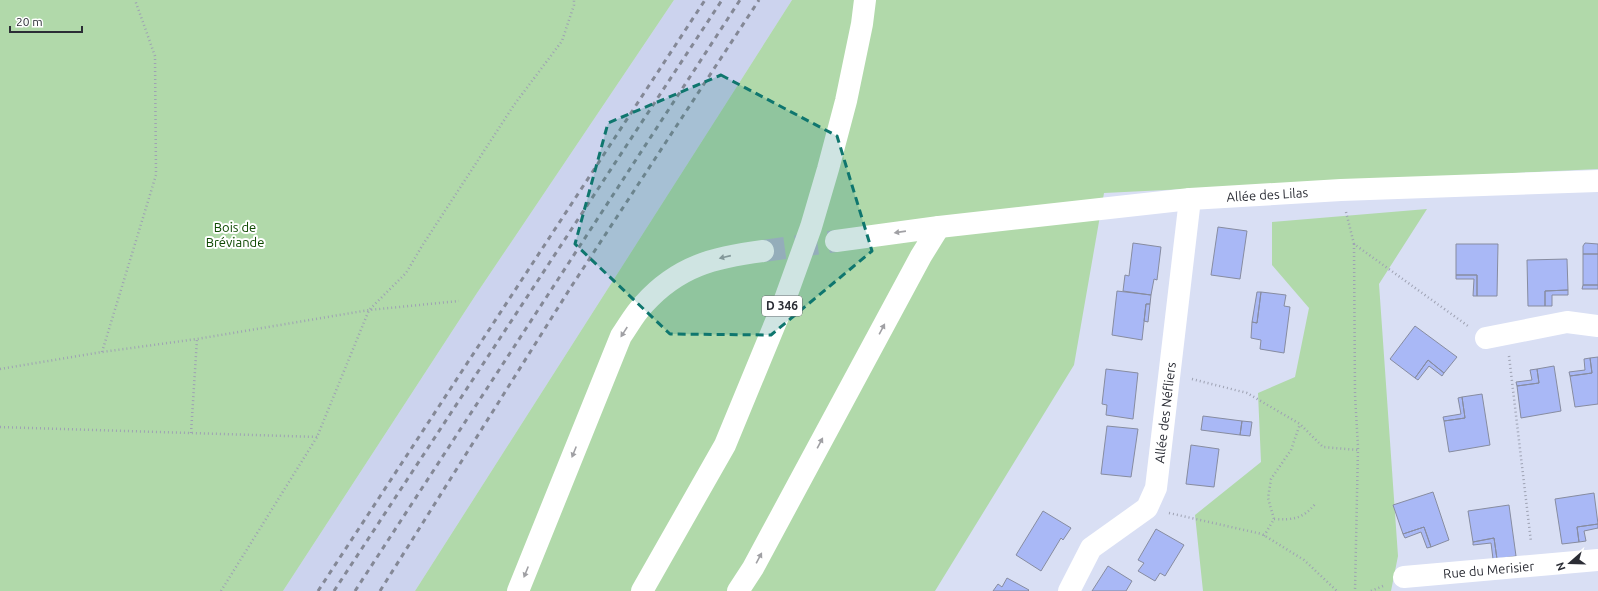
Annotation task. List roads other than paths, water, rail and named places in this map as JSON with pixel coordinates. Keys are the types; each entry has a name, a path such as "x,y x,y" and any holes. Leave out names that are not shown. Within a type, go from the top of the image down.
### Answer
{"main road":[{"name":"D 346","path":"642,591 725,445 784,302 811,227 828,169 846,101 862,24 865,0"},
{"name":"Allée des Lilas","path":"836,241 939,227 1190,199 1341,190 1598,181"},
{"name":"Allée des Néfliers","path":"1069,591 1091,548 1147,508 1156,488 1168,375 1190,199"},
{"path":"738,591 753,568 921,256 939,227"},
{"path":"518,591 621,336 643,304 664,284 685,271 712,260 763,251"},
{"path":"1496,336 1567,322 1598,326"},
{"name":"Rue du Merisier","path":"1404,577 1598,560"}],"tunnel":[{"path":"763,251 836,241"}],"railway":[{"path":"318,591 705,0"},
{"path":"334,591 722,0"},
{"path":"355,591 740,0"},
{"path":"380,591 571,287 759,0"}],"park label":[{"name":"Bois de Bréviande","path":"235,234"}]}
